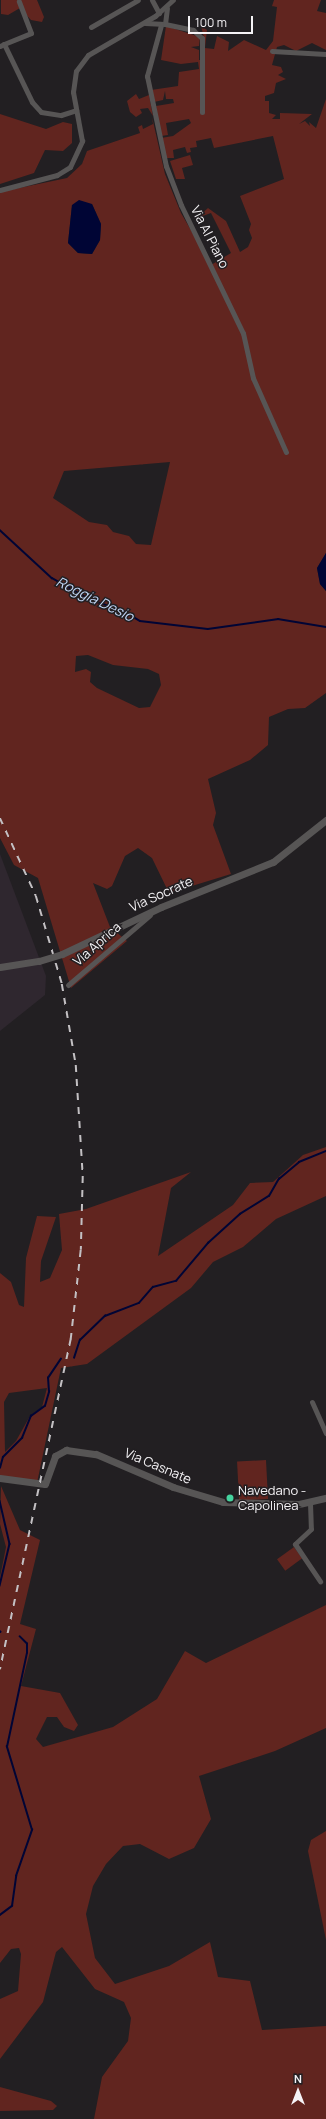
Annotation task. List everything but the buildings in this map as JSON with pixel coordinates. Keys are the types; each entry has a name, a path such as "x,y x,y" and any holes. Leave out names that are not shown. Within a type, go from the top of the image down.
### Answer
{"street":[{"path":"91,27 138,0"},
{"path":"152,0 161,24"},
{"path":"0,190 57,175 70,166 82,141 73,84 79,66 103,44 144,23 167,8 173,0"},
{"path":"19,1 31,33 2,45 32,102 41,112 61,115 76,110"},
{"path":"158,14 166,16 167,8"},
{"name":"Via Al Piano","path":"166,16 161,24 147,76 166,166 181,205 243,333 253,378 286,452"},
{"path":"144,23 161,24 193,30 202,38 202,112"},
{"path":"272,51 326,54"},
{"name":"Via Socrate","path":"0,967 39,961 62,954 161,907 273,862 326,820"},
{"name":"Via Aprica","path":"68,985 161,907"},
{"path":"312,1402 326,1433"},
{"name":"Via Casnate","path":"1,1479 35,1484 48,1481 58,1453 80,1451 96,1454 173,1487 223,1502 310,1503 326,1498"},
{"path":"310,1503 311,1529 295,1544 320,1581"}],"shaded area":[{"path":"1,0 37,0 44,17 42,22 31,20 20,8 8,15 1,14"},
{"path":"274,0 321,0 317,11 326,13 326,50 312,43 296,51 284,45 277,47 272,65 281,67 283,72 278,75 286,79 276,83 274,93 265,96 265,101 269,101 269,113 276,115 272,119 280,119 280,113 312,114 299,124 305,121 310,126 309,122 316,128 326,99 326,553 317,568 320,584 326,591 326,693 305,708 288,709 269,717 268,745 250,760 208,779 216,813 213,825 231,874 169,893 152,858 138,848 125,856 112,886 107,889 93,883 110,927 127,941 71,988 38,878 14,865 0,838 0,192 67,178 82,164 87,151 140,133 138,127 142,125 143,129 153,124 152,117 165,174 181,213 211,265 231,253 211,213 197,218 208,208 226,221 240,252 248,247 252,238 249,230 251,224 240,196 284,179 273,136 214,148 211,138 196,141 197,147 190,148 191,152 187,153 185,147 173,150 174,158 166,158 161,138 173,136 191,123 189,119 166,123 168,135 161,136 156,106 174,103 173,99 166,99 165,91 163,100 154,102 151,90 178,86 179,72 199,69 198,62 181,64 161,60 166,26 200,37 199,46 191,47 199,50 199,60 203,60 205,42 201,26 207,30 205,48 214,49 217,36 229,42 228,51 244,40 266,50 273,41 277,7 272,6","holes":["92,204 101,224 100,240 92,254 78,253 68,243 72,205","170,462 151,545 136,544 129,536 113,532 107,525 89,522 53,498 64,471","88,655 113,665 148,669 159,674 161,685 150,707 139,708 97,688 90,682 91,672 86,669 75,672 76,656"]},
{"path":"136,94 139,99 149,95 153,116 148,108 140,109 142,113 136,117 130,112 127,101"},
{"path":"0,114 46,129 63,122 72,124 72,143 63,151 45,150 34,173 0,184"},
{"path":"190,155 193,165 182,168 185,179 176,179 170,161"},
{"path":"79,200 92,204 101,224 100,240 92,254 78,253 68,243 72,205"},
{"path":"326,553 326,591 320,584 317,568"},
{"path":"0,854 46,976 45,995 0,1031"},
{"path":"326,1147 326,1196 276,1219 243,1247 213,1262 191,1288 87,1364 61,1368 37,1483 0,1476 0,1273 11,1282 19,1305 24,1307 26,1258 37,1216 56,1217 41,1261 40,1282 50,1278 62,1250 59,1214 86,1209 191,1172 171,1188 158,1256 233,1205 250,1183 273,1182 303,1155","holes":["47,1388 42,1407 30,1416 16,1441 5,1452 4,1402 9,1393"]},
{"path":"266,1460 268,1499 239,1500 237,1462"},
{"path":"1,1486 20,1530 40,1540 20,1624 36,1629 21,1686 60,1693 78,1725 74,1731 64,1727 57,1717 47,1717 36,1739 43,1747 113,1727 157,1699 185,1651 206,1663 326,1605 326,1728 275,1751 199,1776 211,1819 194,1848 169,1859 140,1844 123,1846 106,1864 93,1886 86,1914 95,1958 115,1984 169,1966 210,1942 218,1977 250,1981 262,2030 326,2026 326,2119 94,2119 102,2077 128,2041 131,2018 124,2002 95,1989 62,1947 56,1952 43,2002 0,2059 0,1999 18,1991 21,1954 19,1948 11,1949 0,1963 0,1577 6,1547 0,1524"},
{"path":"294,1547 302,1558 285,1571 277,1559"},
{"path":"326,1831 326,1940 308,1851 311,1840"},
{"path":"0,2087 51,2101 57,2106 53,2110 0,2111"}],"waterway":[{"name":"Roggia Desio","path":"0,530 52,578 91,600 122,610 140,621 208,629 278,619 326,627"},
{"path":"74,1358 80,1340 105,1316 139,1303 153,1287 176,1281 208,1243 240,1214 269,1196 279,1179 299,1162 326,1151"},
{"path":"0,1468 3,1457 22,1438 31,1416 45,1406 49,1392 48,1378 61,1359"},
{"path":"0,1501 10,1544 0,1586"},
{"path":"0,1915 12,1906 16,1876 32,1830 7,1747 27,1653 27,1644 20,1637"}],"railway":[{"path":"0,818 36,896 62,984 76,1065 83,1176 81,1250 71,1339 0,1669"}],"place":[{"name":"Navedano - Capolinea","path":"230,1498"}]}
